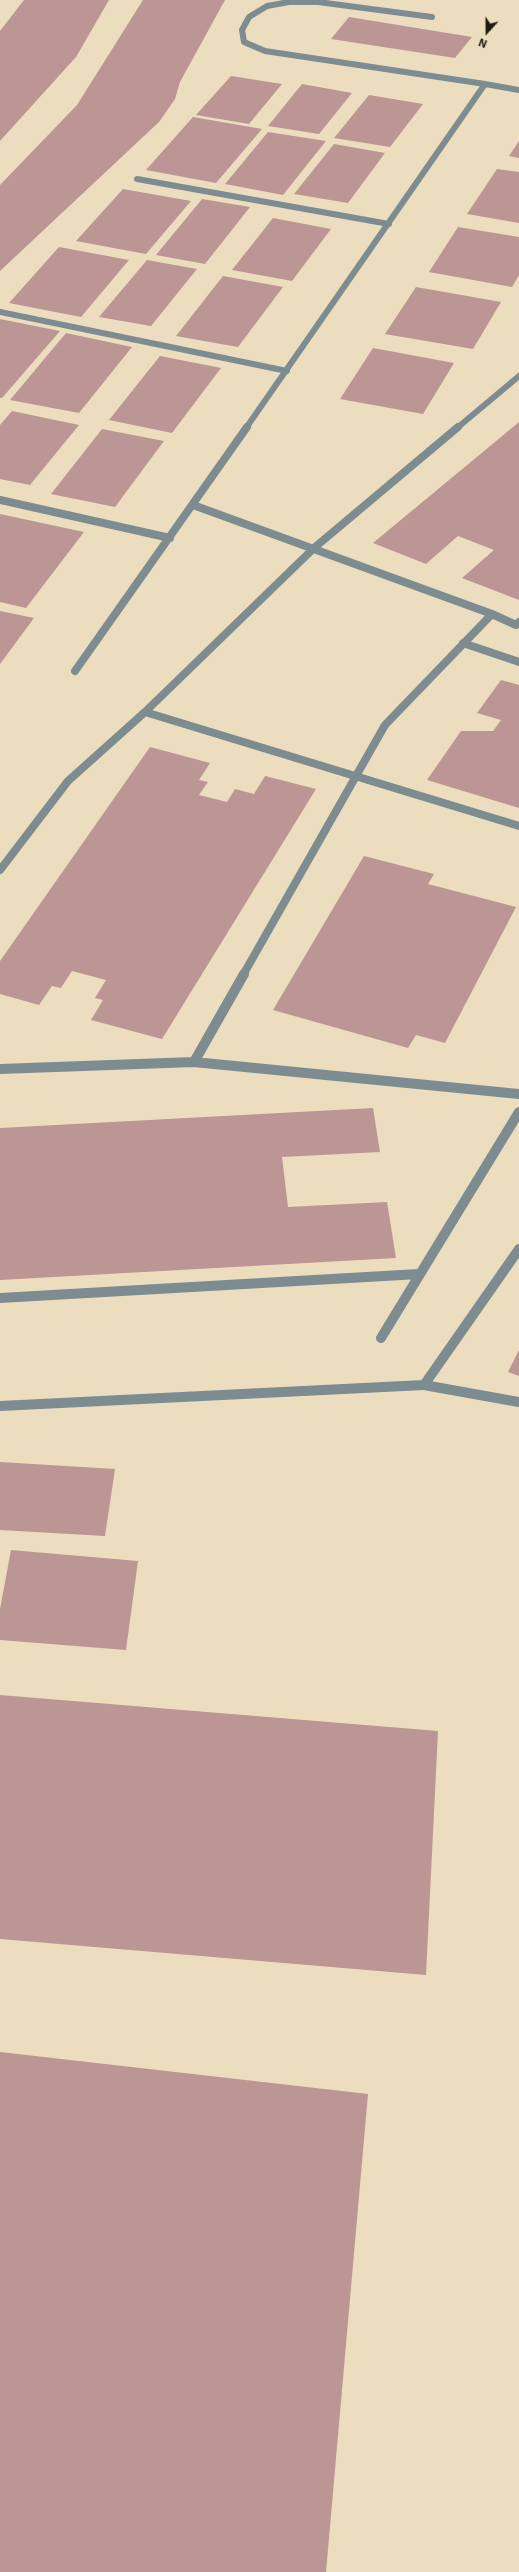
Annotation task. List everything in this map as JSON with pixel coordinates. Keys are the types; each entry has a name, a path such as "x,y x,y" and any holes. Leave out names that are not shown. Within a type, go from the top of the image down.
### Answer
{"street":[{"path":"432,17 318,2 289,2 267,6 249,18 242,30 244,42 265,51 519,90"},
{"path":"75,671 287,371 485,84"},
{"path":"137,179 389,224"},
{"path":"0,312 287,371"},
{"path":"0,870 68,782 145,712 314,548 519,376"},
{"path":"0,500 170,538"},
{"path":"193,505 492,614 516,625 519,622"},
{"path":"194,1062 355,775 385,725 492,614"},
{"path":"463,643 519,662"},
{"path":"145,712 519,826"},
{"path":"0,1069 194,1062 519,1094"},
{"path":"381,1338 519,1112"},
{"path":"424,1385 519,1249"},
{"path":"0,1298 419,1274"},
{"path":"0,1406 424,1385 519,1402"}],"building":[{"path":"24,0 109,0 76,57 0,141 0,31"},
{"path":"143,0 225,0 180,82 175,99 159,122 0,271 0,185 77,105"},
{"path":"349,17 472,37 455,58 331,39"},
{"path":"231,76 282,84 249,124 196,115"},
{"path":"302,84 352,93 319,134 268,126"},
{"path":"369,95 423,104 390,147 334,138"},
{"path":"193,117 262,129 216,183 146,170"},
{"path":"268,132 326,141 283,195 225,184"},
{"path":"519,141 519,158 509,156"},
{"path":"334,144 385,153 348,203 294,194"},
{"path":"497,169 519,172 519,223 467,214"},
{"path":"123,189 191,201 146,254 76,241"},
{"path":"202,199 250,207 205,264 156,255"},
{"path":"273,218 331,229 292,281 232,270"},
{"path":"458,227 519,237 519,275 512,287 429,272"},
{"path":"59,247 129,260 81,317 9,303"},
{"path":"147,260 197,269 151,326 99,317"},
{"path":"223,276 283,287 238,347 176,336"},
{"path":"416,287 501,302 473,349 385,334"},
{"path":"0,319 60,331 2,398 0,398"},
{"path":"66,333 132,347 79,413 10,400"},
{"path":"373,348 454,363 423,414 340,399"},
{"path":"160,356 221,368 172,433 109,420"},
{"path":"12,411 79,425 30,485 0,479 0,425"},
{"path":"519,422 519,600 462,578 494,550 458,536 426,564 373,543"},
{"path":"102,429 164,441 115,507 51,494"},
{"path":"0,514 84,532 26,608 0,602"},
{"path":"0,611 34,618 0,664"},
{"path":"501,680 519,685 519,808 427,780 461,731 493,731 501,720 477,713"},
{"path":"150,747 210,763 199,780 208,782 199,795 227,802 235,789 254,794 265,776 316,789 162,1039 91,1020 103,1000 95,998 106,980 72,971 61,988 52,986 39,1005 0,994 0,961"},
{"path":"364,856 434,874 428,884 516,907 445,1043 416,1035 408,1048 273,1010"},
{"path":"373,1108 380,1152 282,1157 288,1207 387,1202 396,1258 0,1280 0,1128"},
{"path":"519,1350 519,1376 508,1372"},
{"path":"0,1462 115,1469 105,1536 0,1530"},
{"path":"11,1550 138,1561 126,1650 0,1640 0,1609"},
{"path":"0,1695 438,1731 426,1975 0,1939"},
{"path":"0,2052 368,2094 326,2572 0,2572"}]}
